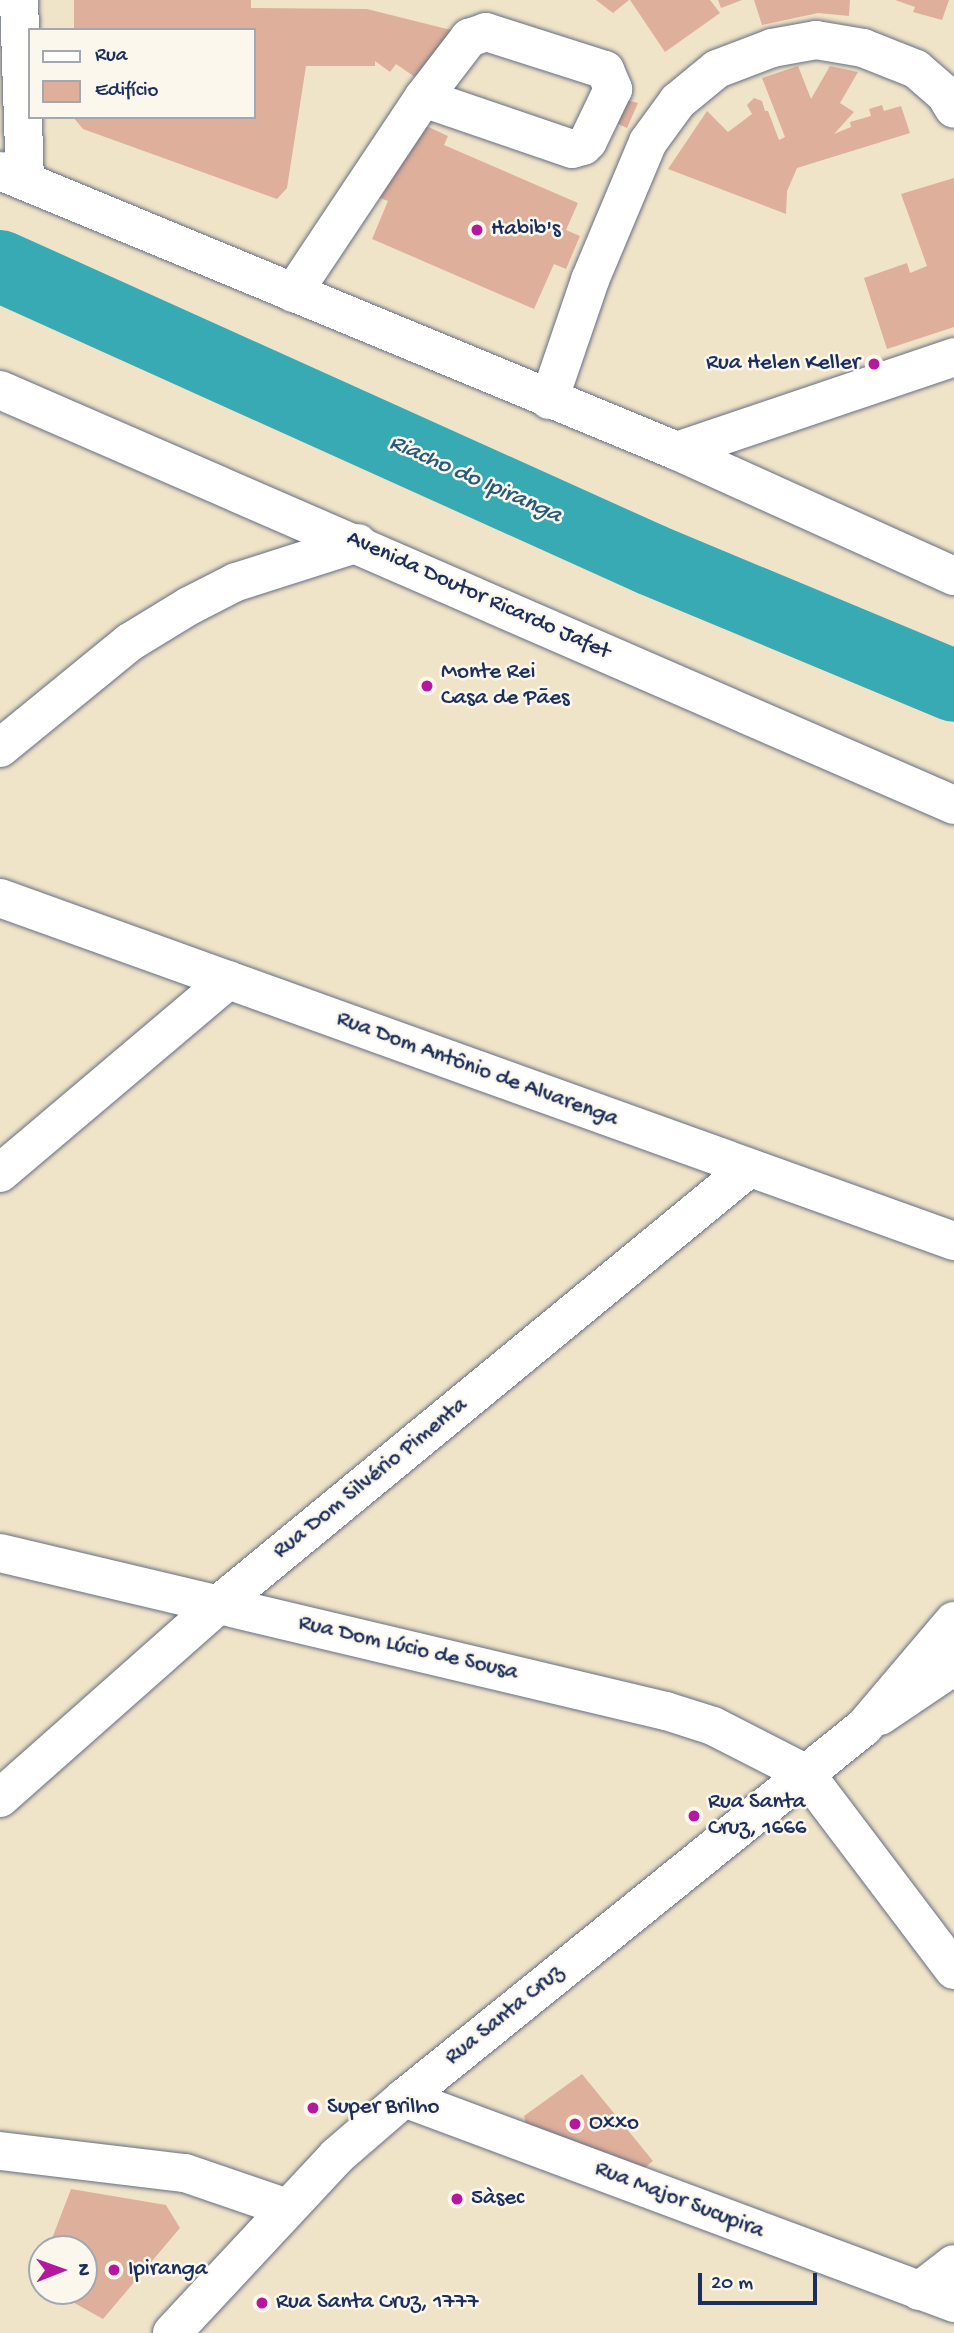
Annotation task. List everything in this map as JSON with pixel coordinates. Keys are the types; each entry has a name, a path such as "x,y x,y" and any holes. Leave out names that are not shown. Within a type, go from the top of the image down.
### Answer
{"street":[{"path":"0,11 6,0"},
{"path":"19,0 12,176 677,451 954,576"},
{"path":"549,400 590,280 648,142 678,101 717,69 772,48 816,40 863,48 916,69 945,94 954,109"},
{"path":"293,293 423,98"},
{"path":"677,451 954,357"},
{"name":"Avenida Doutor Ricardo Jafet","path":"0,390 358,543 954,805"},
{"path":"0,748 130,642 189,606 236,582 358,543"},
{"name":"Rua Dom Antônio de Alvarenga","path":"0,898 954,1241"},
{"path":"0,1173 228,980"},
{"name":"Rua Dom Silvério Pimenta","path":"0,1798 219,1604 749,1168"},
{"name":"Rua Dom Lúcio de Sousa","path":"0,1553 666,1711 713,1726 805,1773"},
{"name":"Rua Santa Cruz","path":"864,1727 954,1621"},
{"name":"Rua Santa Cruz","path":"172,2333 337,2156 404,2098 805,1773 864,1727 954,1666"},
{"path":"805,1773 954,1970"},
{"name":"Rua Major Sucupira","path":"404,2098 937,2297"},
{"path":"0,2151 185,2173 287,2208"},
{"path":"937,2297 954,2264"}],"building":[{"path":"74,0 251,0 251,8 367,9 471,35 418,79 396,64 390,72 375,61 375,66 306,66 287,188 277,199 83,129 75,119 256,119 256,28 74,28"},
{"path":"596,0 629,0 613,13"},
{"path":"630,0 710,0 720,13 665,52"},
{"path":"718,0 742,0 721,8"},
{"path":"754,0 850,0 849,16 818,13 762,25"},
{"path":"895,0 949,0 942,20 913,12 915,7"},
{"path":"798,66 811,99 830,66 858,72 840,103 854,112 834,134 851,127 850,122 871,116 869,109 882,105 884,111 901,106 910,133 797,168 787,191 786,214 668,169 707,111 728,132 752,114 747,105 754,98 762,101 765,111 768,111 779,140 785,137 762,78"},
{"path":"626,100 638,103 627,128 616,123"},
{"path":"424,125 448,136 444,145 578,203 566,230 580,236 566,269 554,264 534,309 372,239 388,201 378,197"},
{"path":"954,178 954,327 887,349 864,278 907,263 910,273 927,266 901,194"},
{"name":"Oxxo","path":"582,2074 653,2161 635,2175 528,2132 524,2116"},
{"name":"Ipiranga","path":"71,2189 166,2205 180,2228 103,2319 78,2305 98,2305 98,2235 53,2235"}],"waterway":[{"name":"Riacho do Ipiranga","path":"0,266 652,560 954,686"}],"place":[{"name":"Habib's","path":"477,230"},
{"name":"Rua Helen Keller","path":"874,364"},
{"name":"Monte Rei Casa de Pães","path":"427,686"},
{"name":"Rua Santa Cruz, 1666","path":"694,1816"},
{"name":"Super Brilho","path":"313,2108"},
{"name":"Oxxo","path":"575,2124"},
{"name":"5àsec","path":"457,2199"},
{"name":"Ipiranga","path":"114,2270"},
{"name":"Rua Santa Cruz, 1777","path":"262,2303"}]}
